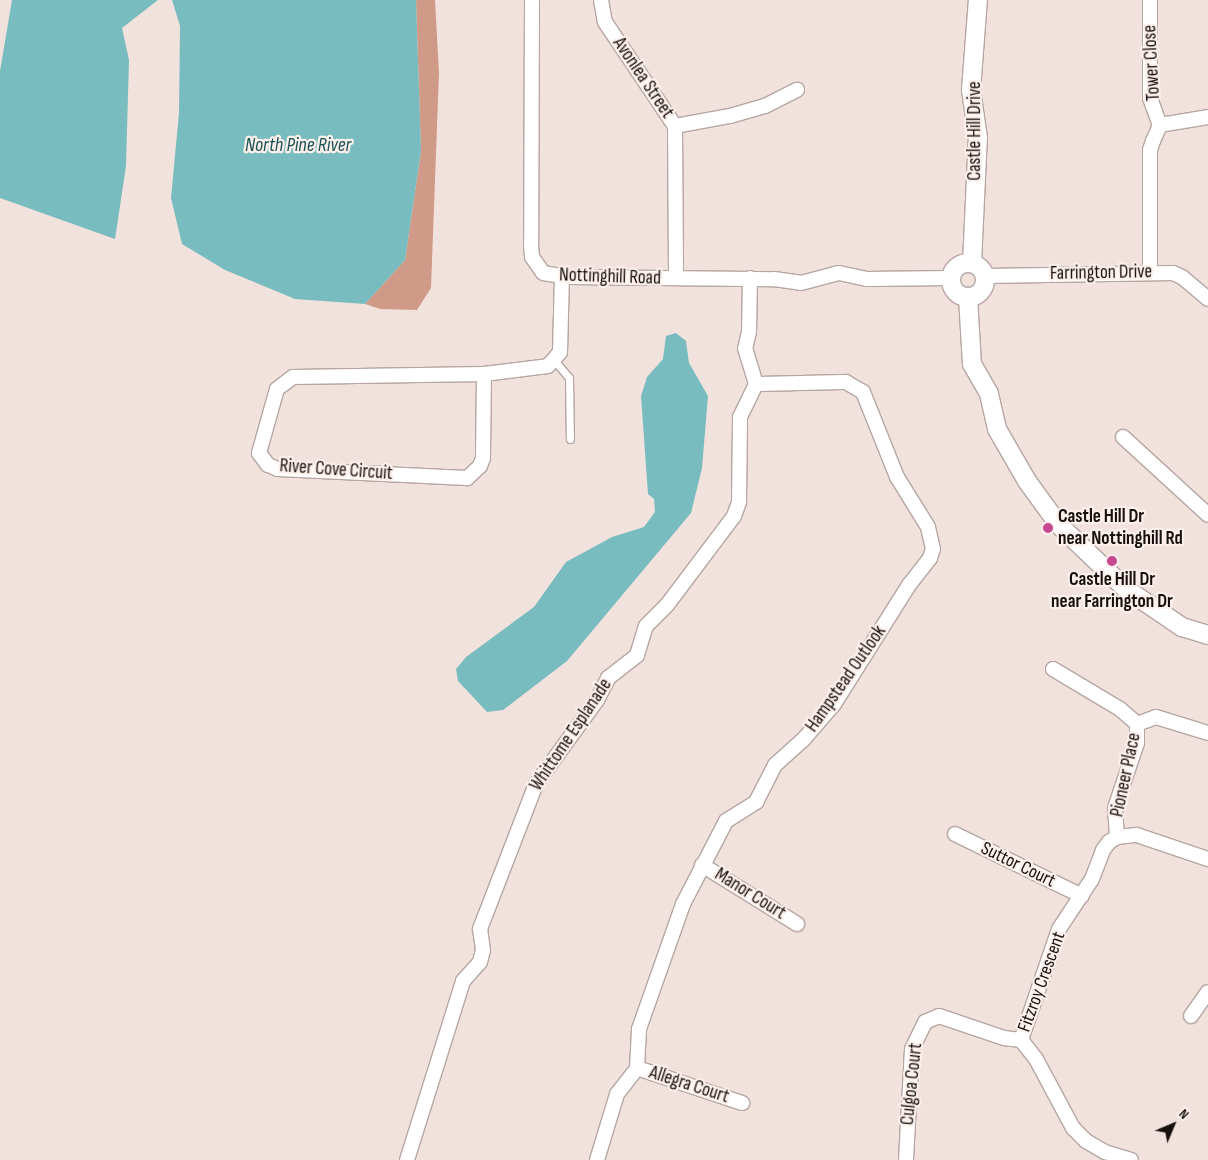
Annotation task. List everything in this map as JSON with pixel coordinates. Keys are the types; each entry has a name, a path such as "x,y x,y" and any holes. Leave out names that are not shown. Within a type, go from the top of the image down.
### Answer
{"street":[{"name":"Nottinghill Road","path":"532,0 532,257 543,273 562,277 750,278 801,283 839,273 867,279 951,278"},
{"name":"Avonlea Street","path":"602,0 605,22 675,126 676,278"},
{"name":"Castle Hill Drive","path":"972,263 978,138 971,90 978,0"},
{"name":"Tower Close","path":"1150,0 1150,98 1160,125"},
{"path":"675,126 730,116 765,106 797,90"},
{"path":"1150,271 1150,150 1160,125 1208,117"},
{"path":"972,263 981,268 985,276 982,291 968,297 953,289 951,278 956,267 972,263"},
{"name":"Farrington Drive","path":"985,276 1150,271 1182,276 1208,299"},
{"path":"554,360 560,352 562,277"},
{"path":"750,278 750,332 745,350 756,384"},
{"path":"968,297 972,364 989,394 997,429 1026,481 1059,525 1126,589 1182,627 1208,635"},
{"name":"River Cove Circuit","path":"484,374 483,458 480,466 467,478 278,469 268,465 259,453 277,389 293,376 484,374 548,366 554,360"},
{"name":"Hampstead Outlook","path":"637,1068 639,1029 683,904 726,821 756,802 775,765 803,740 834,704 909,585 930,558 933,549 928,527 904,490 868,400 855,385 846,382 756,384"},
{"name":"Whittome Esplanade","path":"407,1160 464,981 480,962 483,950 480,929 491,908 523,812 546,767 597,700 608,678 637,655 646,626 667,605 734,516 739,502 740,417 756,384"},
{"path":"1123,437 1208,515"},
{"name":"Pioneer Place","path":"1053,669 1120,709 1137,724 1137,743 1115,808 1117,837"},
{"path":"1137,724 1156,717 1208,733"},
{"name":"Suttor Court","path":"955,834 1082,896"},
{"path":"1117,837 1137,835 1208,859"},
{"name":"Fitzroy Crescent","path":"1117,837 1103,850 1082,896 1059,928 1021,1040 1036,1059 1073,1128 1086,1141 1105,1152 1131,1160"},
{"name":"Manor Court","path":"702,865 797,924"},
{"path":"1190,1016 1208,992"},
{"name":"Culgoa Court","path":"906,1160 912,1049 924,1022 940,1016 1004,1038 1021,1040"},
{"path":"597,1160 617,1094 637,1068"},
{"name":"Allegra Court","path":"637,1068 742,1102"}],"lane":[{"path":"554,360 569,378 570,439"}],"shaded area":[{"path":"416,0 435,0 439,73 431,288 417,310 380,309 365,304 405,260 421,151"}],"water":[{"path":"12,0 158,0 122,28 129,60 126,166 115,239 0,198 0,71"},
{"name":"North Pine River","path":"172,0 416,0 421,151 405,260 365,304 295,299 225,270 182,244 171,198 179,113 180,26"},
{"path":"676,333 686,341 689,363 708,396 702,468 691,513 567,661 503,710 487,712 458,681 456,669 466,657 534,607 566,562 612,537 644,527 655,512 654,499 648,494 641,396 647,377 663,359 666,336"}],"place":[{"name":"Castle Hill Dr near Nottinghill Rd","path":"1048,528"},
{"name":"Castle Hill Dr near Farrington Dr","path":"1112,561"}]}
